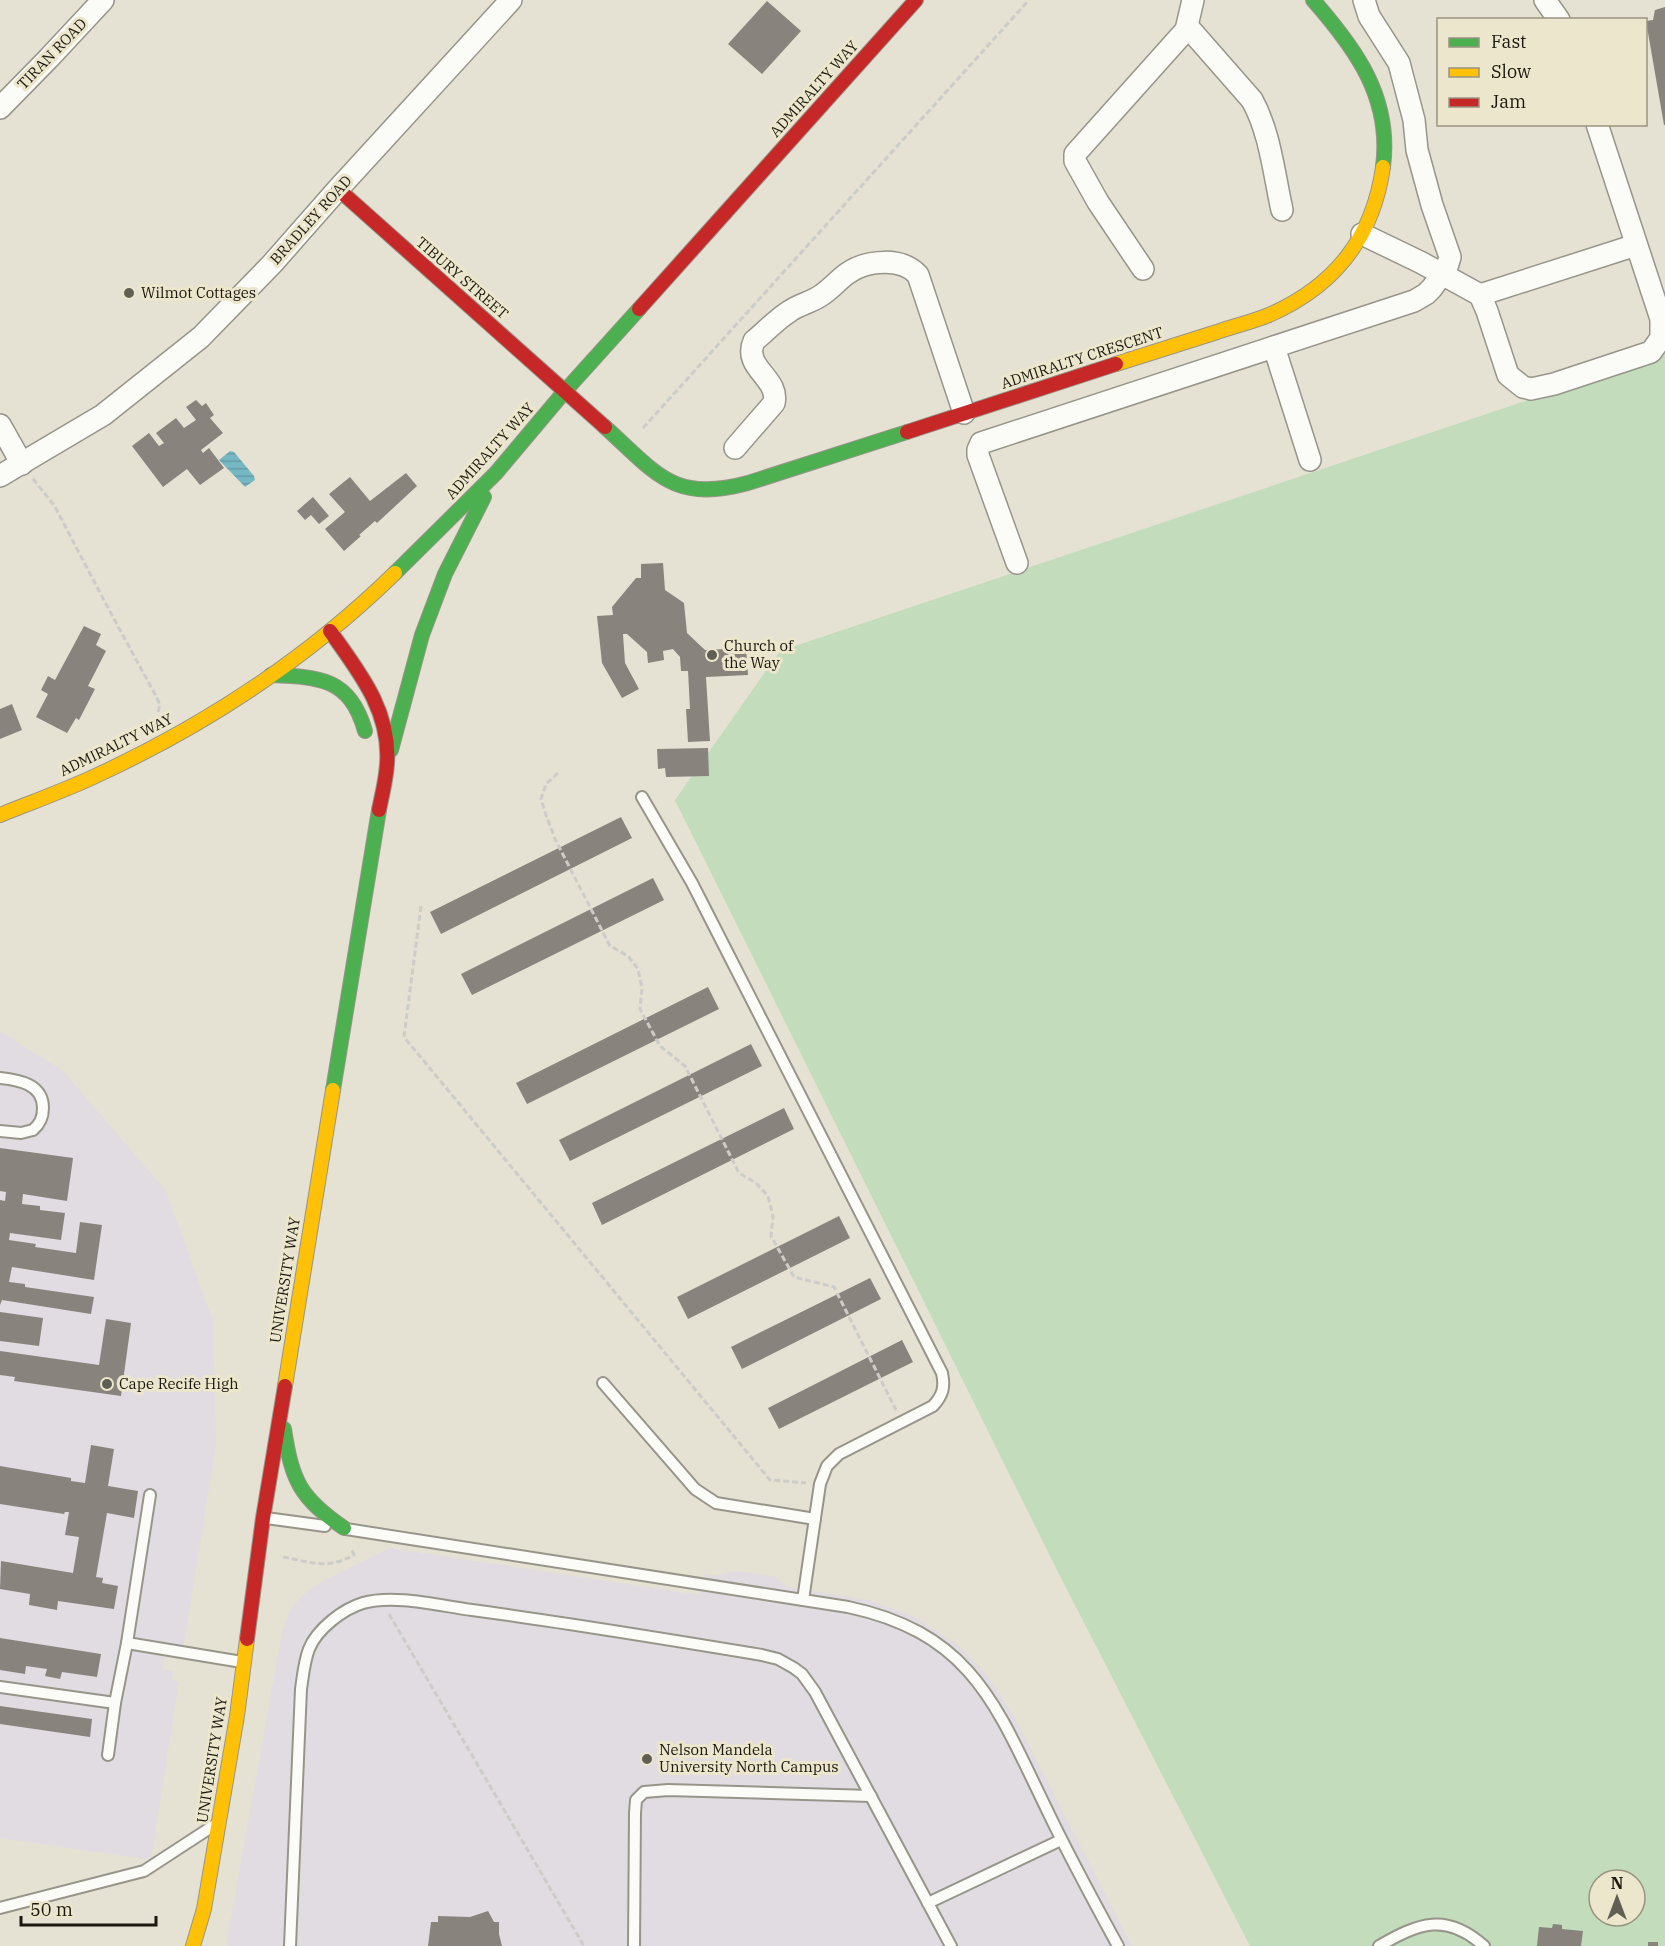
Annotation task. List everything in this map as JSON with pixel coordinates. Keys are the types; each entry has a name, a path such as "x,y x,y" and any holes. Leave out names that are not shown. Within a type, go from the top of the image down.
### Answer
{"street":[{"name":"TIRAN ROAD","path":"0,108 103,0"},
{"name":"BRADLEY ROAD","path":"0,476 103,415 201,337 272,264 511,0"},
{"name":"ADMIRALTY WAY","path":"0,815 89,779 149,750 213,713 271,675 330,631 377,590 496,474 565,391 916,0"},
{"path":"1143,269 1098,202 1075,161 1075,154 1188,27 1193,0"},
{"name":"ADMIRALTY CRESCENT","path":"565,391 664,479 684,488 717,491 1266,316 1291,305 1329,277 1349,254 1362,234 1382,180 1384,144 1376,94 1363,64 1348,41 1313,0"},
{"path":"1017,562 978,455 981,442 1414,301 1426,294 1442,275 1450,257 1417,150 1414,120 1399,63 1369,16 1364,0"},
{"path":"1545,0 1558,18"},
{"path":"1188,27 1256,107 1264,130 1282,210"},
{"path":"1362,234 1480,295 1508,375 1523,387 1531,389 1554,384 1651,352 1657,345 1662,330 1661,319 1598,126"},
{"name":"TIBURY STREET","path":"338,189 565,391"},
{"path":"1480,295 1636,246"},
{"path":"735,448 774,402 776,394 774,387 753,362 751,348 754,341 789,312 825,293 849,272 863,266 882,263 907,265 918,275 964,413"},
{"path":"1274,346 1310,460"},
{"path":"0,426 22,464"},
{"path":"387,764 422,635 445,574 496,474"},
{"name":"UNIVERSITY WAY","path":"192,1946 204,1909 219,1822 245,1663 263,1518 387,764 385,736 376,702 359,672 330,631"},
{"path":"271,675 308,677 337,686 347,693 360,713 367,745"},
{"path":"372,776 377,821"},
{"path":"282,1402 287,1450 297,1484 318,1511 344,1528"}],"lane":[{"path":"642,797 692,883 942,1373 944,1384 942,1395 933,1406 839,1454 827,1466 820,1484 803,1600"},
{"path":"0,1078 16,1080 34,1088 43,1105 42,1118 33,1130 21,1133 0,1131"},
{"path":"603,1383 695,1489 705,1497 716,1503 815,1519"},
{"path":"108,1755 150,1495"},
{"path":"263,1518 344,1528 803,1600 873,1612 904,1624 946,1649 979,1682 991,1700 1061,1840 1118,1946"},
{"path":"290,1946 302,1689 306,1657 314,1638 338,1617 361,1604 381,1600 523,1617 753,1653 777,1659 802,1674 815,1692 951,1946"},
{"path":"127,1643 245,1663"},
{"path":"0,1687 115,1703"},
{"path":"634,1946 635,1813 636,1800 644,1792 668,1790 871,1796"},
{"path":"0,1908 144,1871 219,1822"},
{"path":"928,1903 1061,1840"},
{"path":"1379,1946 1420,1925 1439,1924 1453,1926 1464,1931 1484,1946"}],"path":[{"path":"626,447 1029,0"},
{"path":"22,464 54,505 160,705"},
{"path":"558,773 546,784 541,799 544,813 610,946 628,956 638,969 642,988 640,1009 660,1046 685,1066 740,1173 756,1183 768,1196 773,1216 771,1236 794,1277 834,1287 902,1422"},
{"path":"421,906 404,1038 770,1480 820,1484"},
{"path":"258,1554 324,1564 339,1564 354,1556 344,1528"},
{"path":"381,1600 584,1946"}],"shaded area":[{"name":"Cape Recife High","path":"0,1031 62,1070 166,1191 213,1321 216,1446 183,1648 166,1646 163,1670 173,1671 172,1680 179,1682 151,1860 0,1838"},
{"name":"Nelson Mandela University North Campus","path":"390,1548 700,1595 704,1574 713,1576 737,1571 773,1576 789,1587 868,1600 913,1616 958,1645 987,1675 997,1690 1014,1716 1132,1946 226,1946 282,1632 291,1608 319,1583"}],"green space":[{"path":"1665,354 1665,1946 1250,1946 1057,1570 675,800 780,651"}],"water":[{"path":"230,451 234,452 254,476 255,480 245,487 219,460"}],"building":[{"path":"767,1 801,31 762,74 728,44"},
{"path":"1665,7 1665,125 1647,27 1647,21 1653,20 1655,10"},
{"path":"196,400 202,406 206,403 214,415 210,418 223,433 201,450 203,453 209,448 224,468 200,485 187,469 163,487 132,446 149,433 159,446 164,443 156,433 176,418 184,428 196,420 186,407"},
{"path":"406,473 417,486 377,523 375,521 359,535 361,536 344,551 325,529 345,512 329,494 350,477 370,501"},
{"path":"313,497 329,516 319,524 311,515 305,520 297,511"},
{"name":"Church of the Way","path":"663,563 665,590 684,603 687,633 705,650 746,648 748,675 706,677 710,741 688,742 686,709 690,709 688,671 681,671 680,657 673,649 663,651 664,660 648,663 647,652 627,634 623,634 625,663 639,689 622,698 602,663 597,616 613,615 612,607 636,578 641,578 641,564"},
{"path":"84,626 101,634 96,645 106,651 88,686 95,689 79,720 76,718 67,733 36,717 48,694 41,690 48,676 55,680"},
{"path":"12,704 22,730 0,739 0,709"},
{"path":"708,748 709,776 666,777 665,768 658,769 657,749"},
{"path":"621,817 632,838 441,934 430,912"},
{"path":"653,878 664,900 472,995 461,974"},
{"path":"708,987 719,1009 527,1104 516,1083"},
{"path":"751,1044 762,1066 570,1161 559,1140"},
{"path":"784,1108 794,1129 602,1225 592,1203"},
{"path":"0,1148 73,1158 67,1201 23,1194 22,1204 40,1206 40,1210 65,1213 61,1240 10,1233 9,1240 36,1244 35,1247 76,1253 80,1222 102,1225 94,1280 12,1267 9,1282 25,1284 25,1287 94,1297 91,1314 2,1300 0,1305 0,1200 5,1201 6,1192 0,1191"},
{"path":"839,1216 850,1238 688,1319 677,1297"},
{"path":"870,1278 881,1299 742,1369 731,1347"},
{"path":"0,1312 43,1318 39,1346 0,1341"},
{"path":"106,1319 131,1323 121,1396 14,1381 15,1377 0,1375 0,1351 99,1365"},
{"path":"902,1340 913,1362 779,1429 768,1408"},
{"path":"91,1445 114,1449 108,1486 138,1491 134,1518 107,1513 96,1577 103,1578 102,1583 118,1586 114,1609 58,1601 57,1610 29,1605 30,1594 0,1589 1,1561 73,1573 79,1537 65,1535 69,1512 64,1514 0,1504 0,1466 71,1478 71,1481 85,1483"},
{"path":"0,1638 101,1654 97,1677 62,1672 60,1679 45,1676 47,1669 26,1666 25,1674 0,1670"},
{"path":"0,1706 92,1719 90,1737 0,1724"},
{"path":"488,1911 494,1922 499,1922 502,1946 428,1946 431,1922 438,1922 438,1916 470,1917"},
{"path":"1553,1924 1562,1925 1562,1929 1583,1931 1581,1946 1537,1946 1539,1927 1552,1928"},
{"path":"1648,1942 1658,1942 1658,1946 1648,1946"}],"traffic: fast":[{"path":"1313,0 1343,37 1368,76 1382,119 1383,167"},
{"path":"395,573 496,473 565,391 639,309"},
{"path":"605,427 653,471 668,480 701,489 748,483 907,432"},
{"path":"391,750 422,635 445,574 484,497"},
{"path":"271,675 304,677 331,684 351,700 359,713 365,731"},
{"path":"333,1090 379,810"},
{"path":"284,1429 291,1462 300,1487 317,1507 344,1528"}],"traffic: slow":[{"path":"1116,364 1269,315 1313,290 1347,257 1360,237 1378,193 1383,167"},
{"path":"0,815 89,779 131,759 212,714 289,663 326,634 395,573"},
{"path":"285,1386 333,1090"},
{"path":"193,1946 204,1909 237,1716 247,1639"}],"traffic: jam":[{"path":"639,309 916,0"},
{"path":"338,189 605,427"},
{"path":"907,432 1116,364"},
{"path":"330,631 362,677 384,727 387,764 379,810"},
{"path":"247,1639 263,1518 285,1386"}],"place":[{"name":"Wilmot Cottages","path":"129,293"},
{"name":"Church of the Way","path":"712,655"},
{"name":"Cape Recife High","path":"107,1384"},
{"name":"Nelson Mandela University North Campus","path":"647,1759"}]}
